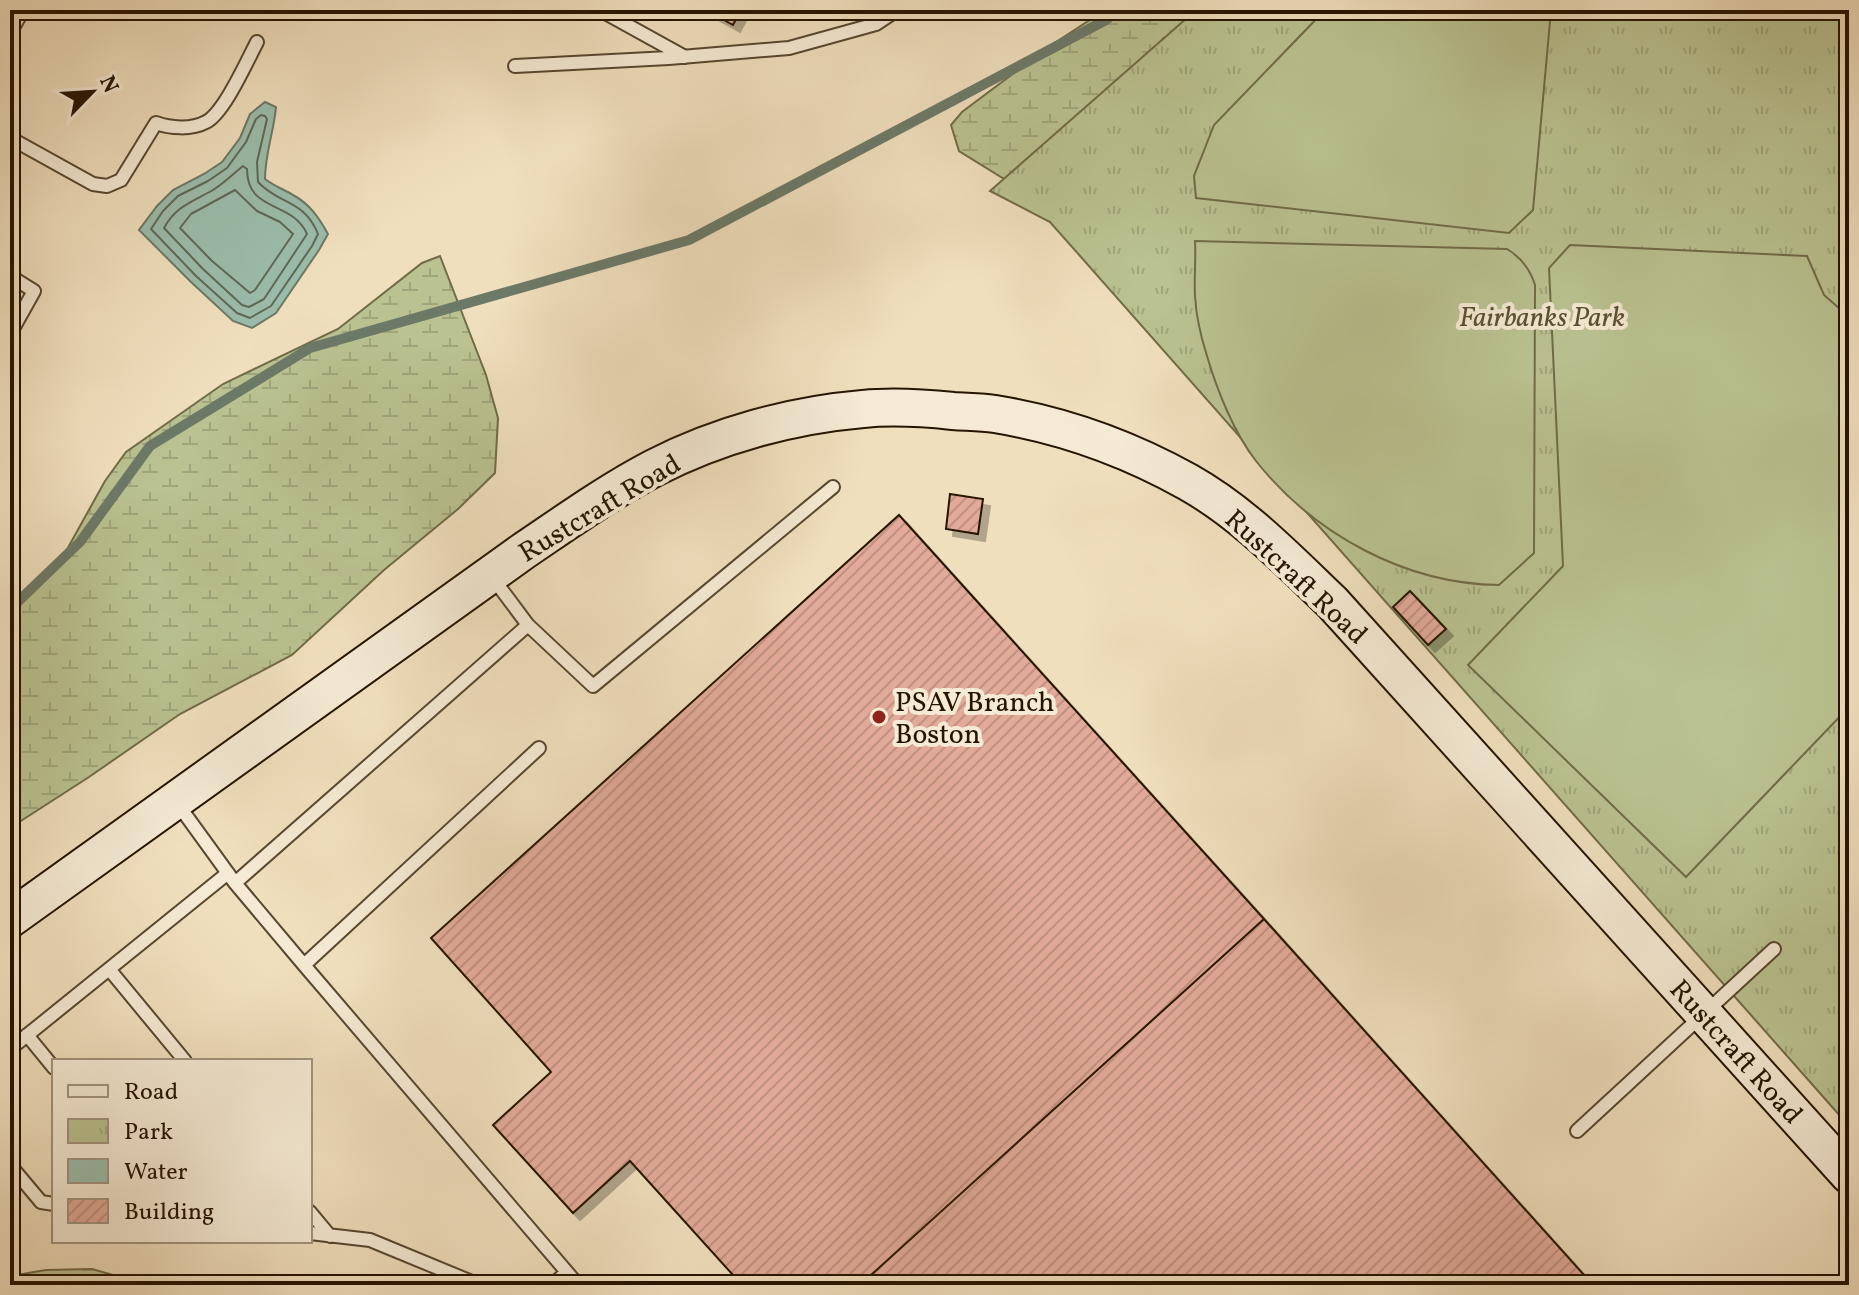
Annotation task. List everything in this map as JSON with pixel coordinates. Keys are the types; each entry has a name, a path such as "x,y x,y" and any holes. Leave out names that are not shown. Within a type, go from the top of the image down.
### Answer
{"main road":[{"name":"Rustcraft Road","path":"10,919 490,575 587,508 655,468 708,445 796,419 866,409 934,409 994,414 1054,427 1145,460 1190,483 1232,511 1279,551 1332,602 1849,1175"}],"lane":[{"path":"10,33 23,10"},
{"path":"600,10 685,57"},
{"path":"515,66 789,48 876,24 897,10"},
{"path":"10,138 93,184 107,186 121,180 156,123 169,128 207,122 221,107 257,42"},
{"path":"10,276 34,291 10,334"},
{"path":"490,575 528,625 593,686 833,487"},
{"path":"10,1049 109,969 232,878 528,625"},
{"path":"304,965 539,748"},
{"path":"175,800 232,878 304,965 578,1285"},
{"path":"1577,1131 1774,949"},
{"path":"109,969 183,1059"},
{"path":"27,1035 52,1066"},
{"path":"10,1165 41,1202 52,1204"},
{"path":"312,1214 330,1236"},
{"path":"312,1233 370,1240 479,1285"},
{"path":"552,1285 566,1273"}],"green space":[{"path":"1105,10 1205,10 1009,182 959,151 951,125 962,112 1050,46"},
{"name":"Fairbanks Park","path":"1196,10 1849,10 1849,1126 1050,222 990,191"},
{"path":"1325,10 1551,10 1533,210 1509,233 1196,198 1194,176 1214,125"},
{"path":"1195,241 1507,249 1517,256 1528,269 1535,285 1534,553 1499,585 1464,582 1396,565 1364,550 1305,511 1256,461 1227,411 1211,369 1196,311"},
{"path":"1570,245 1807,256 1824,295 1849,317 1849,707 1686,877 1468,665 1563,566 1549,268"},
{"path":"440,256 486,375 498,418 495,473 292,655 180,714 10,828 10,615 55,571 105,481 126,452 223,384 338,329 422,263"},
{"path":"92,1269 148,1285 10,1285 10,1276 46,1270"}],"water":[{"path":"265,102 276,107 265,179 304,203 328,234 276,313 252,328 233,321 139,230 173,190 222,162 240,138 250,114"}],"building":[{"path":"706,10 741,10 733,25"},
{"path":"950,494 983,499 978,534 946,529"},
{"name":"PSAV Branch Boston","path":"899,515 1264,919 860,1285 742,1285 630,1161 573,1213 493,1125 551,1072 431,938"},
{"path":"1410,591 1446,629 1428,645 1393,607"},
{"path":"1264,919 1593,1285 860,1285"}],"waterway":[{"path":"10,609 80,542 150,446 310,348 689,240 1106,20 1118,10"}],"place":[{"name":"PSAV Branch Boston","path":"879,717"}]}
